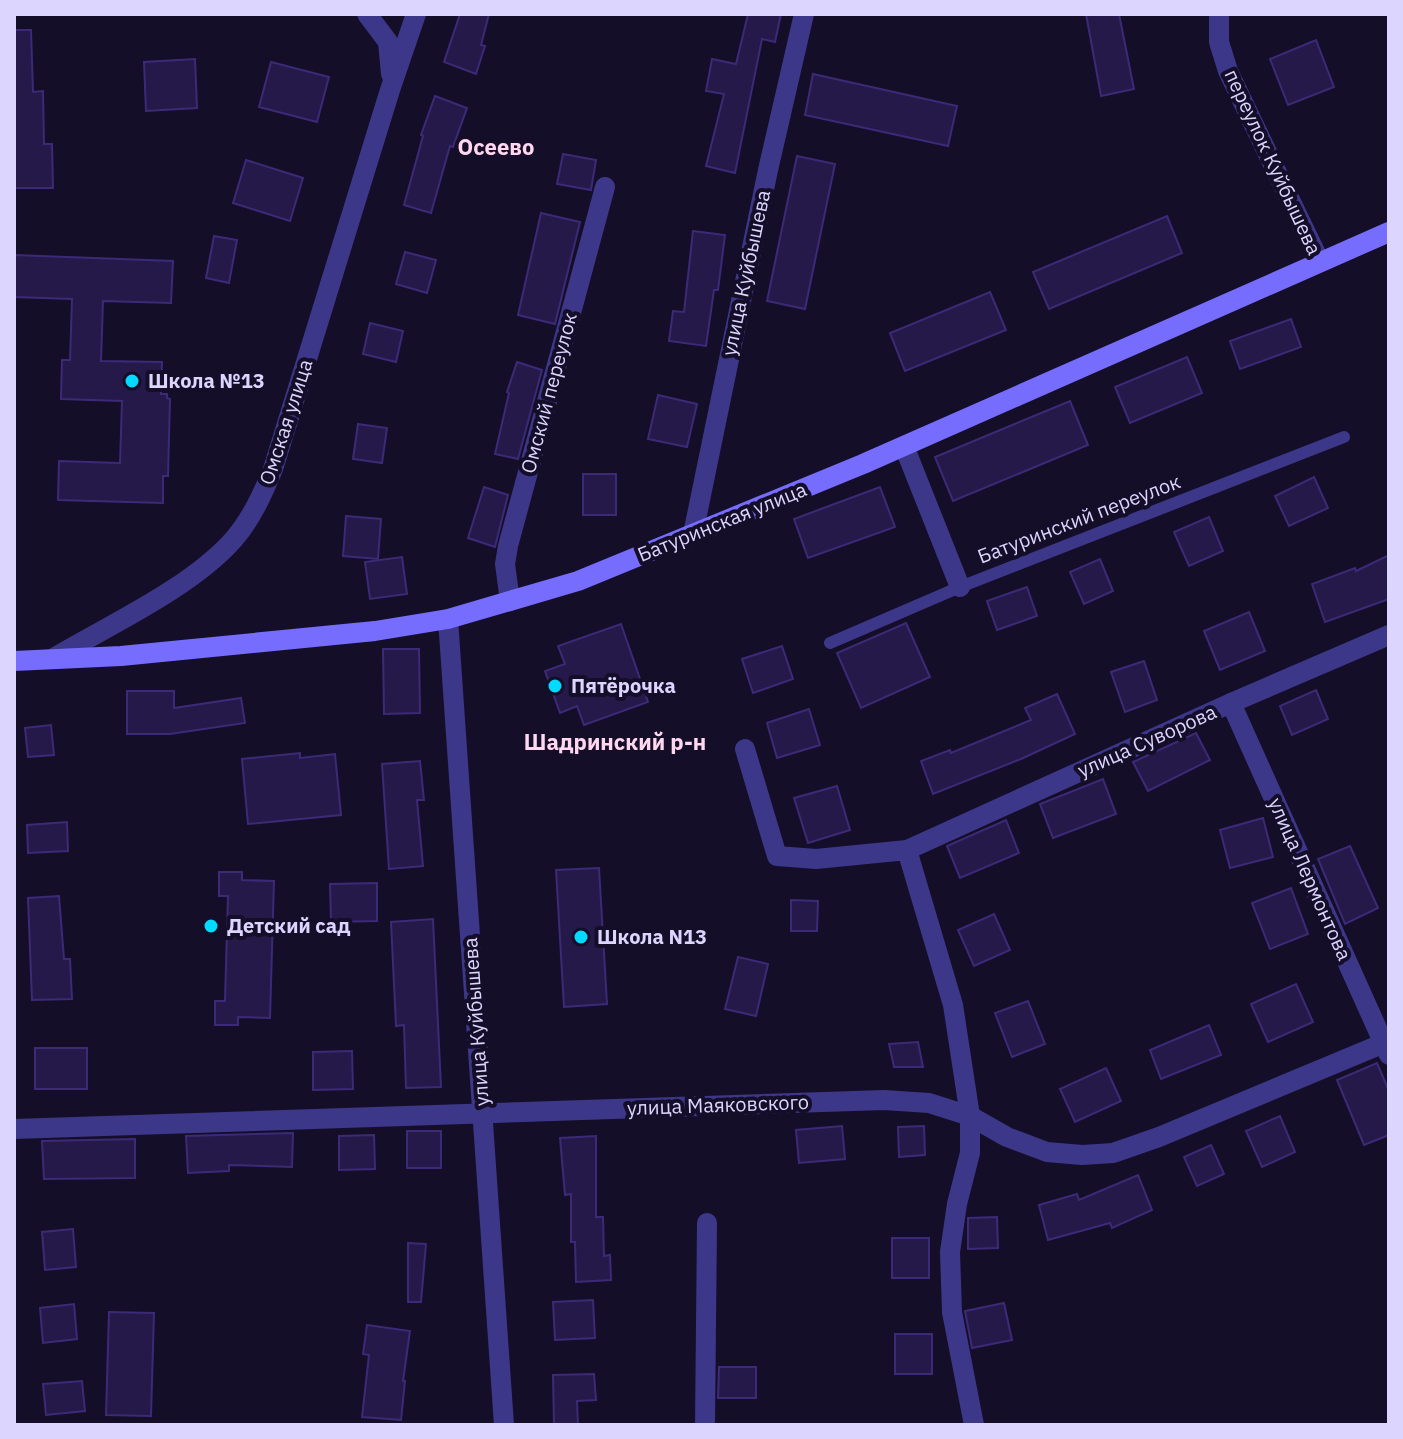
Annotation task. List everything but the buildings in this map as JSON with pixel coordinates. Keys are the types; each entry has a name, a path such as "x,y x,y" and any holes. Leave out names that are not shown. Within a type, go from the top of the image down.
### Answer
{"main road":[{"name":"Батуринская улица","path":"14,661 121,656 306,639 448,619 578,581 904,446 1389,232"}],"street":[{"name":"Омская улица","path":"367,14 388,42 390,90"},
{"name":"Омская улица","path":"52,659 168,593 234,539 257,506 273,469 416,14"},
{"name":"улица Куйбышева","path":"693,534 768,170 804,14"},
{"name":"переулок Куйбышева","path":"1219,14 1219,42 1228,71 1320,262"},
{"name":"Омский переулок","path":"510,601 505,564 508,546 605,187"},
{"path":"904,446 960,587"},
{"name":"улица Куйбышева","path":"448,619 504,1425"},
{"name":"улица Суворова","path":"745,749 777,856 816,859 907,850 1389,635"},
{"name":"улица Лермонтова","path":"1231,703 1387,1046"},
{"path":"907,850 953,1005 970,1116 970,1153 957,1204 950,1252 952,1312 974,1425"},
{"name":"улица Маяковского","path":"14,1129 884,1100 929,1103 970,1116 1007,1137 1047,1152 1082,1155 1113,1153 1159,1137 1387,1046"},
{"path":"705,1425 707,1223"}],"lane":[{"name":"Батуринский переулок","path":"830,643 960,587 1344,437"}],"place":[{"name":"Школа №13","path":"132,381"},
{"name":"Пятёрочка","path":"555,686"},
{"name":"Детский сад","path":"211,926"},
{"name":"Школа N13","path":"581,937"}],"district":[{"name":"Осеево","path":"496,147"},
{"name":"Шадринский р-н","path":"615,742"}]}
